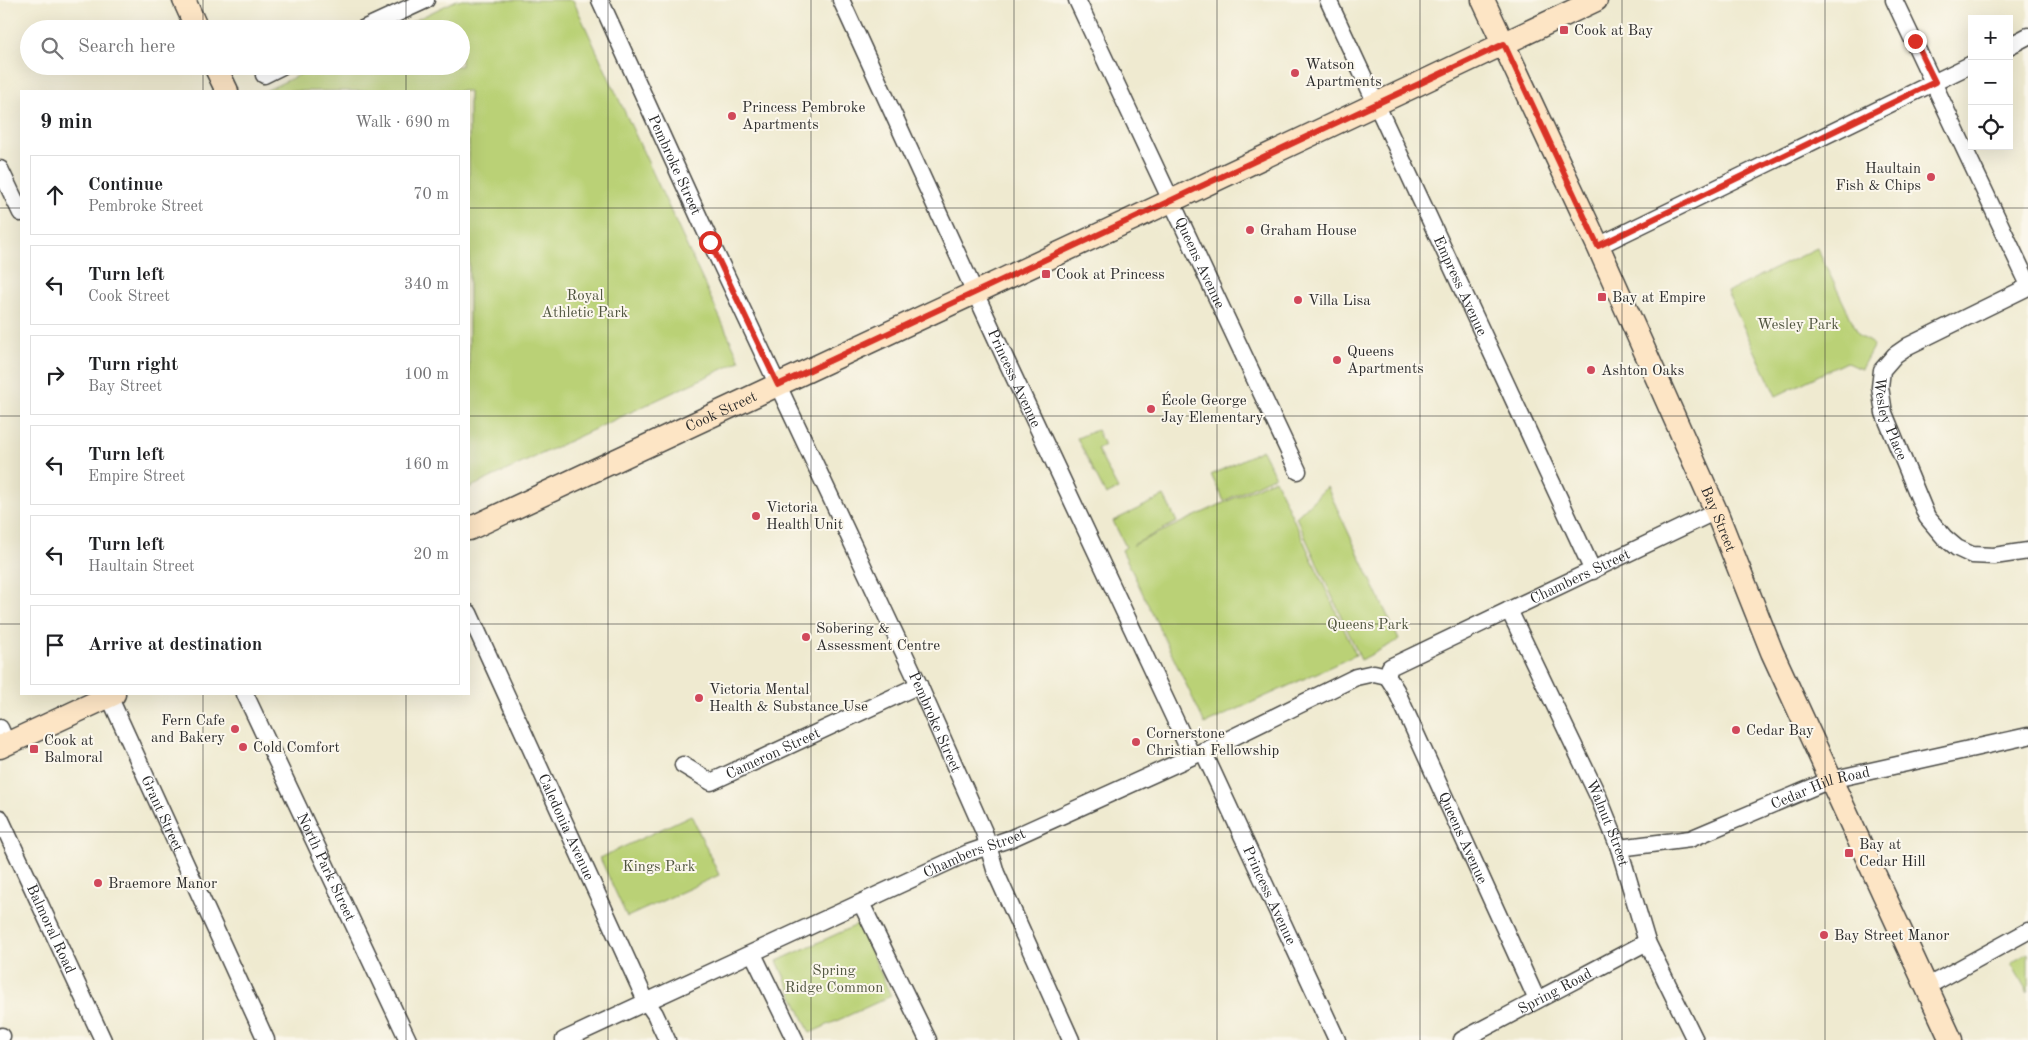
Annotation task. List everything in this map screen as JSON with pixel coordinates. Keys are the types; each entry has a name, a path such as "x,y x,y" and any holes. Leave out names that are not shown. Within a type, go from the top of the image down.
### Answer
{"main road":[{"path":"184,0 193,20"},
{"name":"Bay Street","path":"1483,0 1598,246 1716,511 1772,652 1951,1040"},
{"name":"Cook Street","path":"470,529 1596,0"},
{"path":"219,75 227,90"},
{"path":"2,740 112,695"}],"street":[{"path":"377,20 399,6 426,0"},
{"name":"Pembroke Street","path":"600,0 707,234 919,685 984,832 996,873 1071,1040"},
{"name":"Princess Avenue","path":"841,0 975,292 1337,1040"},
{"name":"Queens Avenue","path":"1077,0 1298,471"},
{"name":"Empress Avenue","path":"1328,0 1593,571"},
{"path":"1894,0 1935,82 2028,283"},
{"path":"2013,44 2028,36"},
{"path":"1598,246 1968,66"},
{"path":"0,168 20,211"},
{"name":"Wesley Place","path":"2028,287 1895,354 1882,370 1880,387 1884,413 1927,517 1944,537 1958,548 1972,555 1994,556 2028,551"},
{"name":"Chambers Street","path":"564,1040 968,853 989,847 1198,753 1356,677 1374,673 1387,676 1390,667 1443,640 1593,571 1716,511"},
{"name":"Walnut Street","path":"1509,610 1598,796 1619,848 1647,942 1695,1040"},
{"name":"Caledonia Avenue","path":"470,615 646,1001 655,1014 667,1040"},
{"name":"Queens Avenue","path":"1387,676 1400,699 1537,1000"},
{"name":"Cameron Street","path":"683,765 711,782 919,685"},
{"name":"Grant Street","path":"112,695 266,1040"},
{"name":"North Park Street","path":"245,695 408,1040"},
{"name":"Cedar Hill Road","path":"1619,848 1690,839 1830,780 2028,736"},
{"name":"Balmoral Road","path":"0,818 103,1040"},
{"path":"861,903 928,1040"},
{"path":"1926,987 2028,931"},
{"name":"Spring Road","path":"1462,1040 1647,942"},
{"path":"752,954 795,1040"}],"green space":[{"name":"Royal Athletic Park","path":"457,0 573,0 740,361 470,488 470,90 267,90 299,75 470,75 470,20 416,20"},
{"name":"Wesley Park","path":"1817,248 1859,335 1874,345 1861,369 1846,362 1776,396 1727,292"},
{"path":"1097,430 1104,445 1097,449 1118,489 1106,495 1077,438"},
{"path":"1262,450 1275,476 1224,501 1211,475"},
{"path":"1275,479 1356,655 1205,724 1122,550 1126,547 1113,521 1164,496 1177,522 1133,545"},
{"name":"Queens Park","path":"1327,487 1399,640 1361,660 1296,517"},
{"name":"Kings Park","path":"691,815 719,875 627,917 600,858"},
{"name":"Spring Ridge Common","path":"859,924 891,996 810,1033 777,961"},
{"path":"2028,953 2028,993 2011,963"}],"place":[{"name":"Cook at Bay","path":"1564,30"},
{"name":"Watson Apartments","path":"1295,73"},
{"name":"Princess Pembroke Apartments","path":"732,116"},
{"name":"Haultain Fish & Chips","path":"1931,177"},
{"name":"Graham House","path":"1250,230"},
{"name":"Cook at Princess","path":"1046,274"},
{"name":"Bay at Empire","path":"1602,297"},
{"name":"Villa Lisa","path":"1298,300"},
{"name":"Queens Apartments","path":"1337,360"},
{"name":"Ashton Oaks","path":"1591,370"},
{"name":"École George Jay Elementary","path":"1151,409"},
{"name":"Victoria Health Unit","path":"756,516"},
{"name":"Sobering & Assessment Centre","path":"806,637"},
{"name":"Victoria Mental Health & Substance Use","path":"699,698"},
{"name":"Fern Cafe and Bakery","path":"235,729"},
{"name":"Cedar Bay","path":"1736,730"},
{"name":"Cornerstone Christian Fellowship","path":"1136,742"},
{"name":"Cold Comfort","path":"243,747"},
{"name":"Cook at Balmoral","path":"34,749"},
{"name":"Bay at Cedar Hill","path":"1849,853"},
{"name":"Braemore Manor","path":"98,883"},
{"name":"Bay Street Manor","path":"1824,935"}],"route":[{"path":"710,242 778,385 1504,44 1598,246 1935,82 1915,41"}]}
